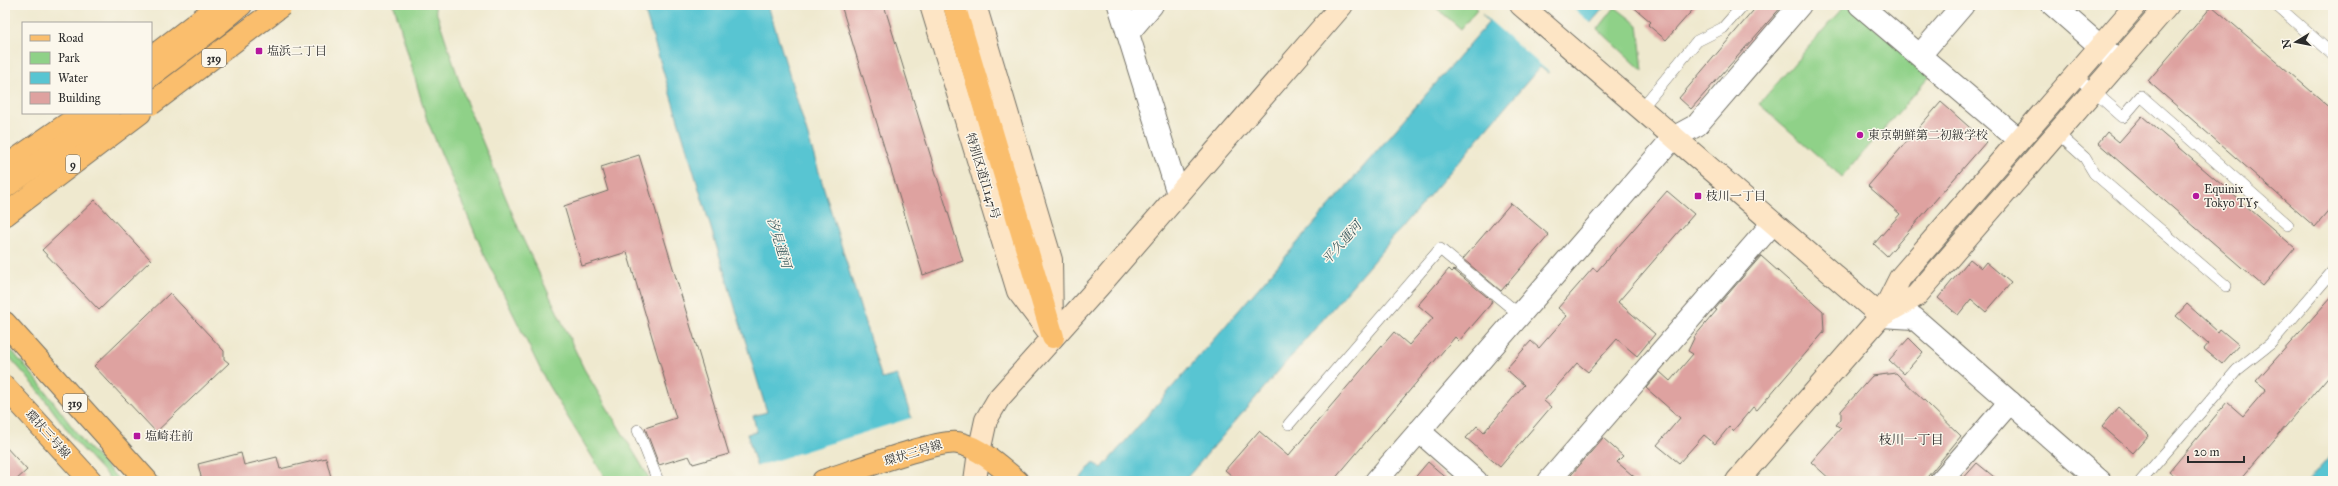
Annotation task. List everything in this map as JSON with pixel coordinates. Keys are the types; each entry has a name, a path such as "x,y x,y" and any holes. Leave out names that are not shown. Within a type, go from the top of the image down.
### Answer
{"main road":[{"path":"152,57 220,5"},
{"path":"152,61 226,5"},
{"path":"152,79 241,5"},
{"name":"319","path":"152,111 278,5"},
{"path":"152,103 282,5"},
{"path":"954,5 1053,337"},
{"path":"5,161 76,114"},
{"path":"5,167 82,114"},
{"path":"5,187 108,114"},
{"name":"9","path":"5,214 139,114"},
{"name":"319","path":"5,227 149,114"},
{"name":"319","path":"5,323 146,481"},
{"name":"環状三号線","path":"5,387 91,481"},
{"name":"環状三号線","path":"823,481 924,448 952,442 960,443 979,452 1017,481"}],"street":[{"name":"特別区道江147号","path":"931,5 1018,291 1053,337"},
{"path":"975,5 1051,260 1053,337"},
{"path":"1119,5 1178,194"},
{"path":"1128,33 1152,5"},
{"path":"975,481 979,452 986,420 999,398 1342,5"},
{"path":"1521,5 1673,138 1881,316 1914,318 2100,481"},
{"path":"1376,481 1673,138 1697,125 1800,5"},
{"path":"1860,5 2019,140"},
{"path":"1920,55 1963,5"},
{"path":"2053,5 2118,62"},
{"path":"1737,481 1881,316 1900,278 2136,5"},
{"path":"1881,316 1916,296 2168,5"},
{"path":"1549,481 1773,222"},
{"path":"1941,481 2010,402"},
{"path":"1419,431 1476,481"}],"lane":[{"path":"1640,109 1696,40 1723,28 1743,5"},
{"path":"2276,5 2333,55"},
{"path":"2075,75 2123,116 2141,96 2288,225"},
{"path":"2057,133 2085,158 2094,173 2226,286"},
{"path":"1289,424 1440,249 1520,315"},
{"path":"2141,481 2237,370 2270,344 2333,271"},
{"path":"638,430 658,481"}],"green space":[{"path":"394,5 434,5 467,104 522,237 584,369 651,481 607,481 548,385 483,252 427,120"},
{"path":"1433,5 1473,5 1477,9 1461,29"},
{"path":"1845,5 1848,5 1930,76 1842,177 1759,104"},
{"path":"1615,7 1638,25 1643,71 1598,29"},
{"path":"5,343 37,380 85,444 120,481 112,481 76,442 34,385 5,352"}],"water":[{"name":"汐見運河","path":"643,5 768,5 882,379 897,375 933,481 761,481 747,434 757,432 753,416 767,412"},
{"name":"平久運河","path":"1490,5 1606,5 1548,73 1540,67 1184,481 1078,481 1093,463 1102,468 1489,22 1482,14"},
{"path":"2333,453 2333,481 2308,481"}],"pier":[{"path":"1487,5 1569,5 1592,24 1550,73 1481,13"},
{"path":"914,417 935,481 759,481 755,467"}],"building":[{"path":"841,5 884,5 963,261 923,275"},
{"path":"1631,5 1697,5 1666,40 1648,25 1651,22"},
{"path":"1758,5 1783,5 1691,109 1679,98"},
{"path":"2212,6 2333,110 2333,206 2315,227 2148,81"},
{"path":"1941,102 1986,142 1887,256 1874,244 1900,214 1868,186"},
{"name":"Equinix Tokyo TY5","path":"2142,116 2295,248 2263,286 2098,143 2107,132 2119,142"},
{"path":"639,155 729,454 693,464 689,456 659,465 645,428 676,418 627,252 582,266 564,206 608,191 601,167"},
{"path":"1667,191 1694,214 1618,302 1655,334 1637,356 1617,339 1588,372 1577,363 1544,401 1551,407 1500,467 1466,438 1477,426 1484,432 1524,385 1506,369 1531,341 1539,348 1567,316 1558,308 1593,268 1597,271"},
{"path":"95,200 151,260 99,310 42,250"},
{"path":"1511,203 1549,235 1501,291 1463,259"},
{"path":"1761,256 1823,311 1824,332 1757,410 1753,407 1733,431 1729,427 1715,444 1704,435 1679,463 1657,445 1680,418 1646,388 1660,372 1670,381 1693,354 1688,351 1695,336 1717,310 1715,309"},
{"path":"1970,259 1981,268 1986,262 2011,283 1986,312 1971,299 1958,315 1938,298"},
{"path":"1449,269 1452,272 1454,270 1492,301 1490,305 1459,341 1455,337 1333,481 1238,481 1225,470 1259,431 1288,456 1394,332 1409,345 1433,318 1418,305"},
{"path":"170,293 224,351 224,359 229,363 156,432 94,366"},
{"path":"2333,295 2333,371 2239,481 2180,481 2169,472 2227,402 2243,416 2266,389 2256,381"},
{"path":"2187,304 2218,332 2220,329 2239,345 2222,364 2204,349 2208,344 2176,316"},
{"path":"1909,338 1923,352 1904,374 1889,360"},
{"path":"1896,373 1961,436 1924,481 1832,481 1811,462 1841,428 1836,425 1841,419 1841,411 1872,376"},
{"path":"2118,407 2149,435 2133,453 2102,426"},
{"path":"1603,438 1623,456 1617,462 1639,481 1566,481"},
{"path":"5,446 27,470 15,481 5,481"},
{"path":"241,453 244,465 277,457 280,469 326,458 332,481 202,481 198,464"},
{"path":"1428,462 1450,481 1412,481"},
{"path":"1977,463 1999,481 1961,481"}],"place":[{"name":"塩浜二丁目","path":"259,51"},
{"name":"東京朝鮮第二初級学校","path":"1860,135"},
{"name":"枝川一丁目","path":"1698,196"},
{"name":"Equinix Tokyo TY5","path":"2196,196"},
{"name":"塩崎荘前","path":"137,436"}],"district":[{"name":"枝川一丁目","path":"1911,440"}]}
